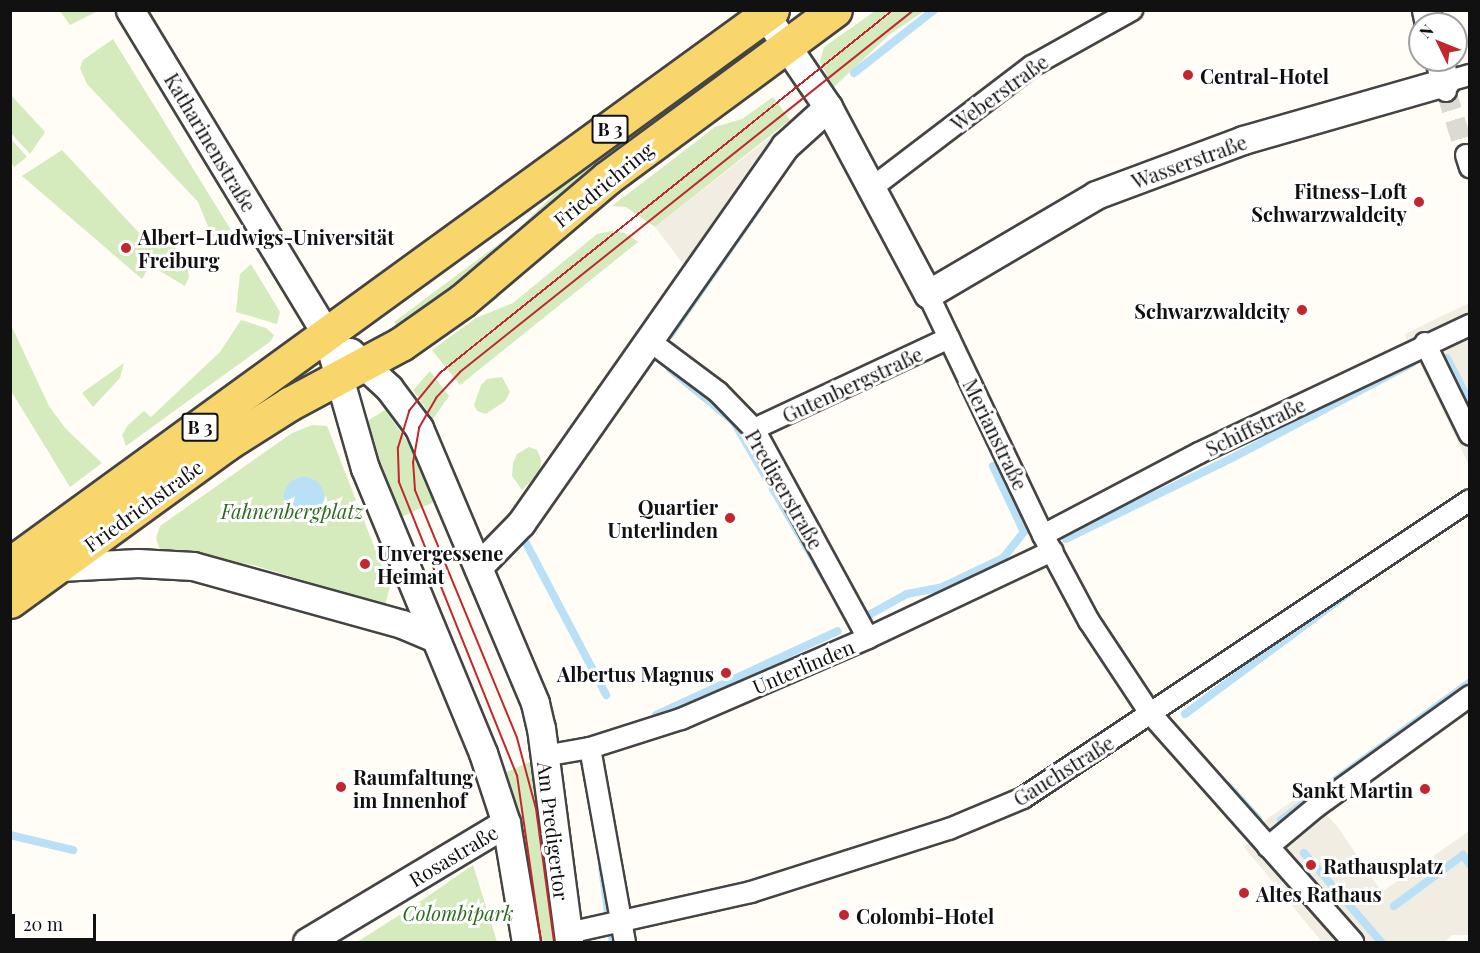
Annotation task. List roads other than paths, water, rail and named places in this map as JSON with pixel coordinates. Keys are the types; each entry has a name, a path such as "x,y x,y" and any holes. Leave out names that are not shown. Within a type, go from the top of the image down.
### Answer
{"main road":[{"name":"Friedrichring","path":"353,370 401,344 462,301 607,178 834,10"},
{"name":"Friedrichring","path":"327,335 767,12"},
{"name":"Friedrichstraße","path":"10,564 327,335"},
{"name":"Friedrichstraße","path":"10,601 226,444 353,370"}],"street":[{"name":"Katharinenstraße","path":"130,10 327,335"},
{"name":"Weberstraße","path":"873,187 1032,66 1132,10"},
{"name":"Merianstraße","path":"767,12 786,45 828,107 873,187 950,338 1047,543 1089,621 1150,713 1263,842"},
{"name":"Wasserstraße","path":"928,294 1096,195 1243,140 1450,77"},
{"path":"327,335 353,370 409,411 419,428 478,567 502,546 568,458 647,339 785,146 828,107"},
{"name":"Schiffstraße","path":"1047,543 1199,453 1425,343 1470,325"},
{"name":"Gutenbergstraße","path":"754,429 950,338"},
{"name":"Predigerstraße","path":"647,339 718,392 754,429 868,638"},
{"path":"1425,343 1470,435"},
{"path":"353,370 365,468 483,753 506,823 526,942"},
{"name":"Gauchstraße","path":"568,938 623,933 950,829 1023,798 1470,500"},
{"name":"Unterlinden","path":"544,756 590,748 681,718 868,638 1047,543"},
{"path":"58,567 138,563 193,566 402,624 435,638"},
{"name":"Am Predigertor","path":"478,567 541,728 568,938"},
{"path":"1353,942 1263,842 1316,807 1470,696"},
{"path":"590,748 623,933"},
{"name":"Rosastraße","path":"307,942 506,823"}],"water":[{"path":"304,477 318,483 324,497 318,511 304,517 290,511 284,497 290,483"}],"waterway":[{"path":"854,73 934,10"},
{"path":"670,335 760,205"},
{"path":"1447,358 1470,403"},
{"path":"1066,539 1232,458 1412,363"},
{"path":"670,369 734,422 826,580"},
{"path":"867,616 907,594 942,587 1003,558 1024,532 993,466"},
{"path":"526,543 606,695"},
{"path":"1185,714 1350,592"},
{"path":"656,715 838,631"},
{"path":"1281,820 1470,682"},
{"path":"1228,786 1258,819"},
{"path":"10,835 73,850"},
{"path":"1304,853 1381,942"},
{"path":"1394,906 1463,855 1470,865"},
{"path":"602,868 608,912"},
{"path":"612,937 613,942"}],"tunnel":[{"path":"1446,91 1466,155"}],"tram line":[{"path":"541,942 517,776 399,482 398,448 409,411 440,373 893,10"},
{"path":"554,942 536,809 517,738 415,490 413,463 419,428 436,398 460,372 914,10"}],"place":[{"name":"Central-Hotel","path":"1188,75"},
{"name":"Fitness-Loft Schwarzwaldcity","path":"1419,202"},
{"name":"Albert-Ludwigs-Universität Freiburg","path":"126,248"},
{"name":"Schwarzwaldcity","path":"1302,310"},
{"name":"Quartier Unterlinden","path":"730,518"},
{"name":"Unvergessene Heimat","path":"365,564"},
{"name":"Albertus Magnus","path":"726,673"},
{"name":"Raumfaltung im Innenhof","path":"341,787"},
{"name":"Sankt Martin","path":"1425,789"},
{"name":"Rathausplatz","path":"1311,865"},
{"name":"Altes Rathaus","path":"1244,893"},
{"name":"Colombi-Hotel","path":"844,915"}],"park label":[{"name":"Fahnenbergplatz","path":"292,510"},
{"name":"Colombipark","path":"458,912"}]}
